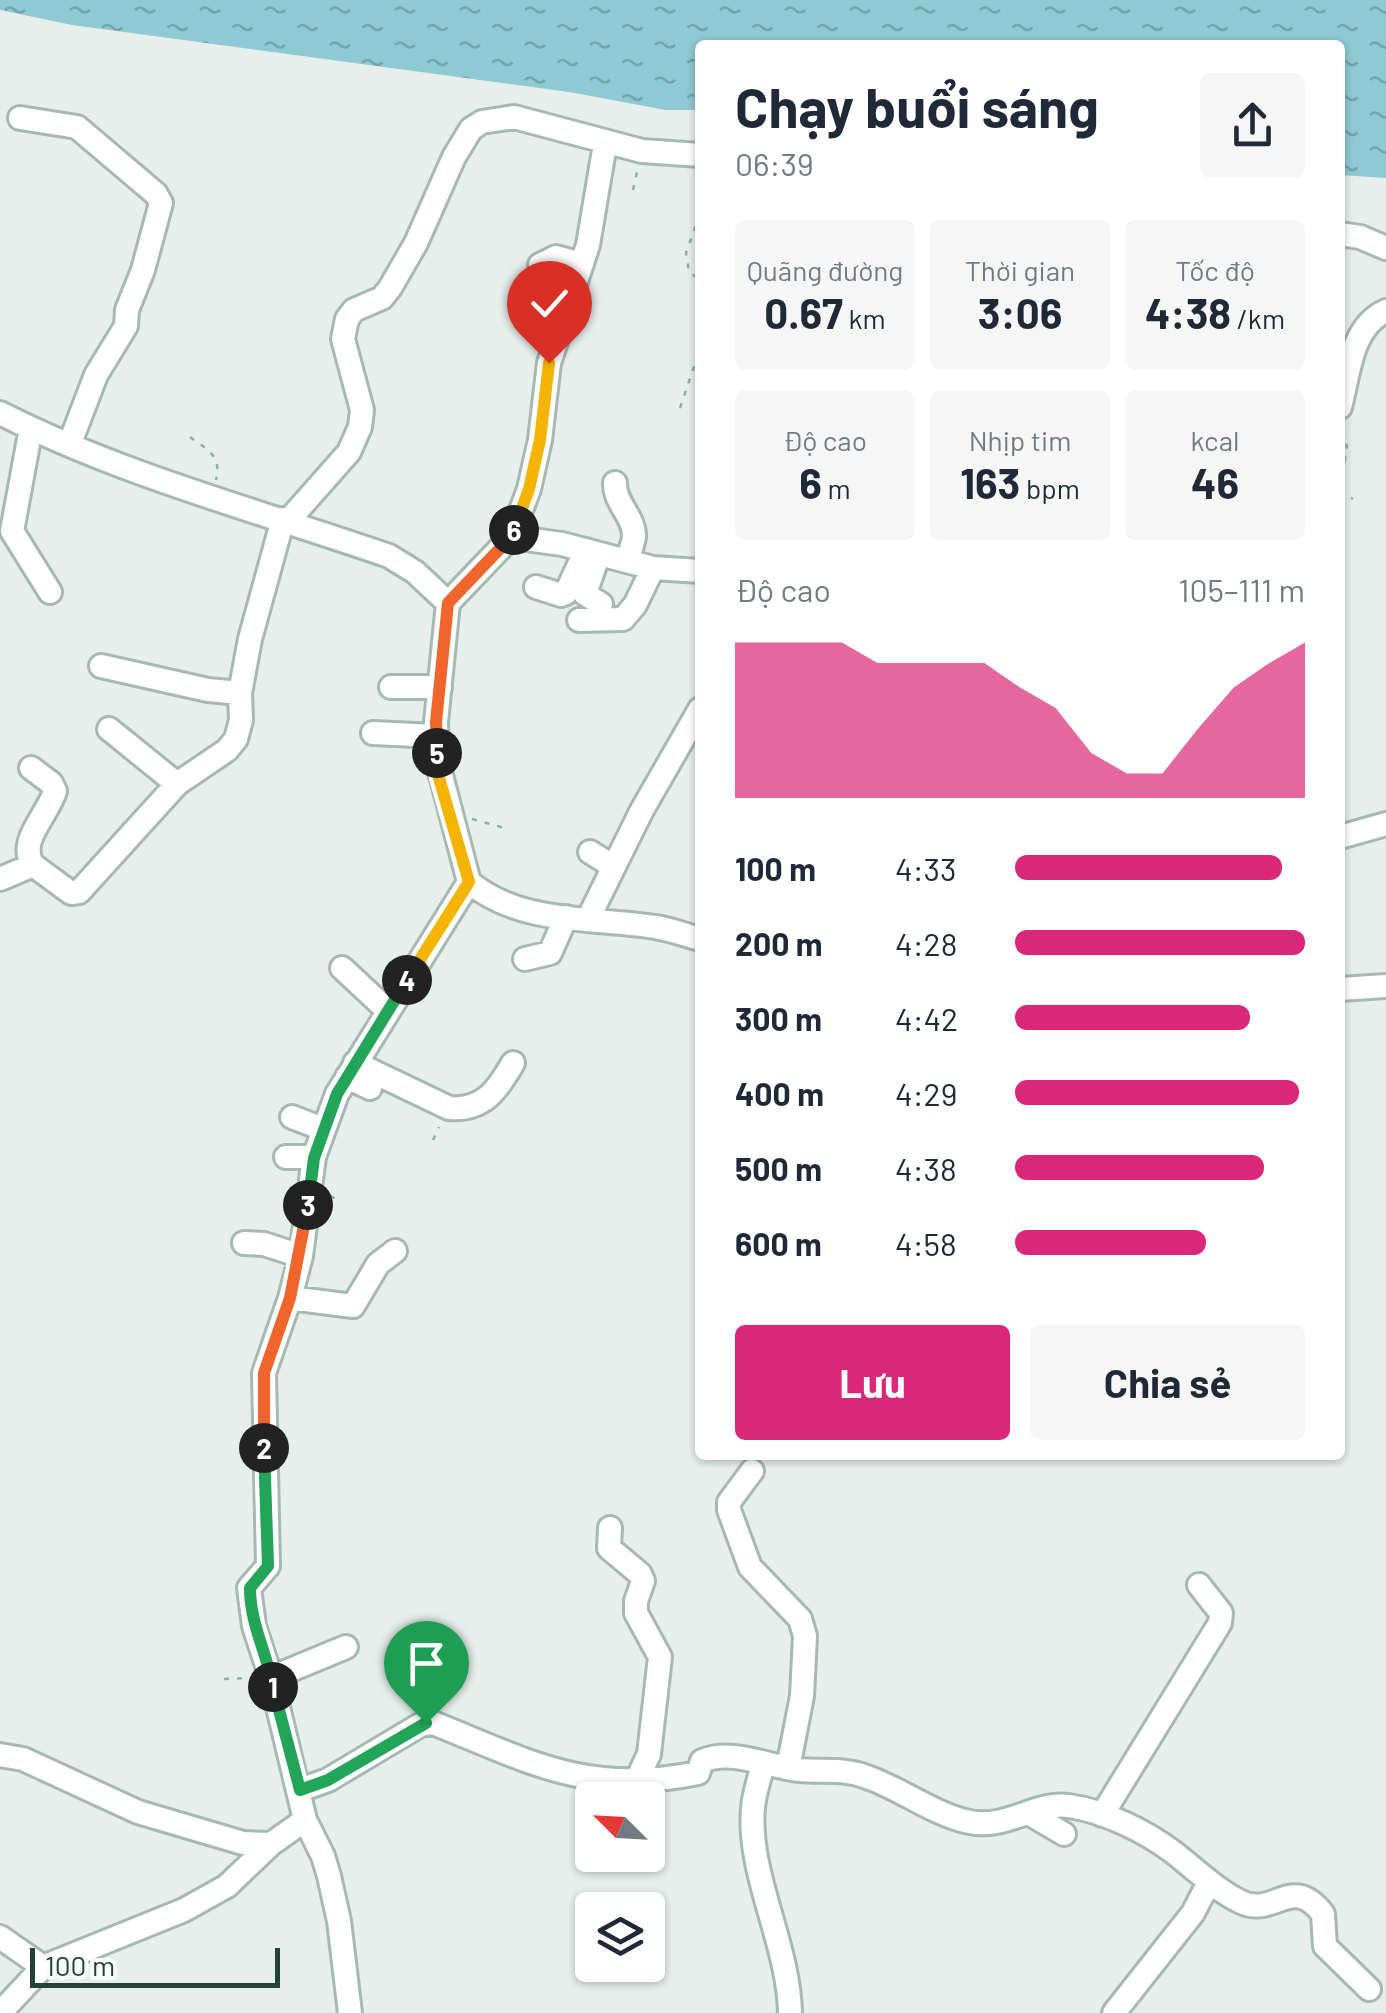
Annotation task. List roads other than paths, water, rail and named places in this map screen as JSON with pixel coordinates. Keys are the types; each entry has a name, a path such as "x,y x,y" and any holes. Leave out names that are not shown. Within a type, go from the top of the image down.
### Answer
{"street":[{"path":"31,768 51,782 55,791 27,844 27,856 33,865 70,892 78,892 177,784 228,750 236,739 250,639 285,520 349,452 360,427 362,410 342,339 347,320 354,310 382,298 390,288 416,243 454,157 472,129 482,122 514,117 606,144 676,156 695,154"},
{"path":"20,118 77,127 156,194 160,203 143,270 127,310 126,326 96,376 70,443"},
{"path":"606,144 582,264 549,363 540,440 529,489 512,536 448,603 436,736 439,778 469,882 501,902 531,913 659,927 695,938"},
{"path":"1345,235 1386,248"},
{"path":"540,265 556,257 582,264"},
{"path":"1345,388 1359,335 1374,316 1386,311"},
{"path":"0,413 212,496 389,556 415,572 448,603"},
{"path":"31,428 12,531 50,592"},
{"path":"614,483 616,496 632,524 634,536 628,561"},
{"path":"512,536 653,568 695,571"},
{"path":"536,587 560,595 566,593 593,552"},
{"path":"593,552 585,594 601,604"},
{"path":"580,620 623,619 653,568"},
{"path":"101,666 208,690 240,692"},
{"path":"390,687 440,687"},
{"path":"526,959 550,954 614,867 695,719"},
{"path":"109,729 177,784"},
{"path":"373,734 436,736"},
{"path":"1345,835 1386,824"},
{"path":"590,852 614,867"},
{"path":"0,880 33,865"},
{"path":"350,2013 339,1921 329,1876 324,1856 305,1820 272,1678 254,1626 250,1588 268,1566 264,1373 301,1256 314,1158 323,1129 351,1070 469,882"},
{"path":"342,968 388,1010"},
{"path":"1345,989 1386,986"},
{"path":"351,1070 458,1109 495,1093 513,1062"},
{"path":"351,1070 370,1088"},
{"path":"292,1117 323,1129"},
{"path":"286,1158 314,1158"},
{"path":"244,1243 264,1244 301,1256"},
{"path":"290,1298 353,1306 378,1264 395,1252"},
{"path":"752,1471 729,1502 733,1524 750,1567 800,1619 805,1636 802,1696 788,1768"},
{"path":"610,1528 609,1548 640,1574 636,1613 660,1656 649,1754 636,1782"},
{"path":"1102,1815 1220,1624 1221,1613 1200,1584"},
{"path":"272,1678 346,1647"},
{"path":"300,1790 328,1780 426,1723 433,1723 548,1770 636,1782 698,1773 702,1761 711,1757 737,1757 788,1768 847,1771 967,1822 1002,1823 1067,1805 1102,1815 1170,1850 1243,1903 1259,1907 1291,1894 1318,1908 1323,1914 1325,1946 1368,1990"},
{"path":"1,1755 23,1759 138,1812 244,1843 271,1844"},
{"path":"763,1763 753,1808 754,1836 781,1950 790,2013"},
{"path":"1030,1814 1064,1834"},
{"path":"0,2012 44,1967 184,1910 227,1886 271,1844 305,1820"},
{"path":"1114,2013 1193,1914 1210,1882"},
{"path":"0,1937 44,1967"}],"water":[{"path":"0,0 1386,0 1386,178 1345,175 1345,40 695,40 695,110 666,110 569,92 72,25 0,10"}]}
